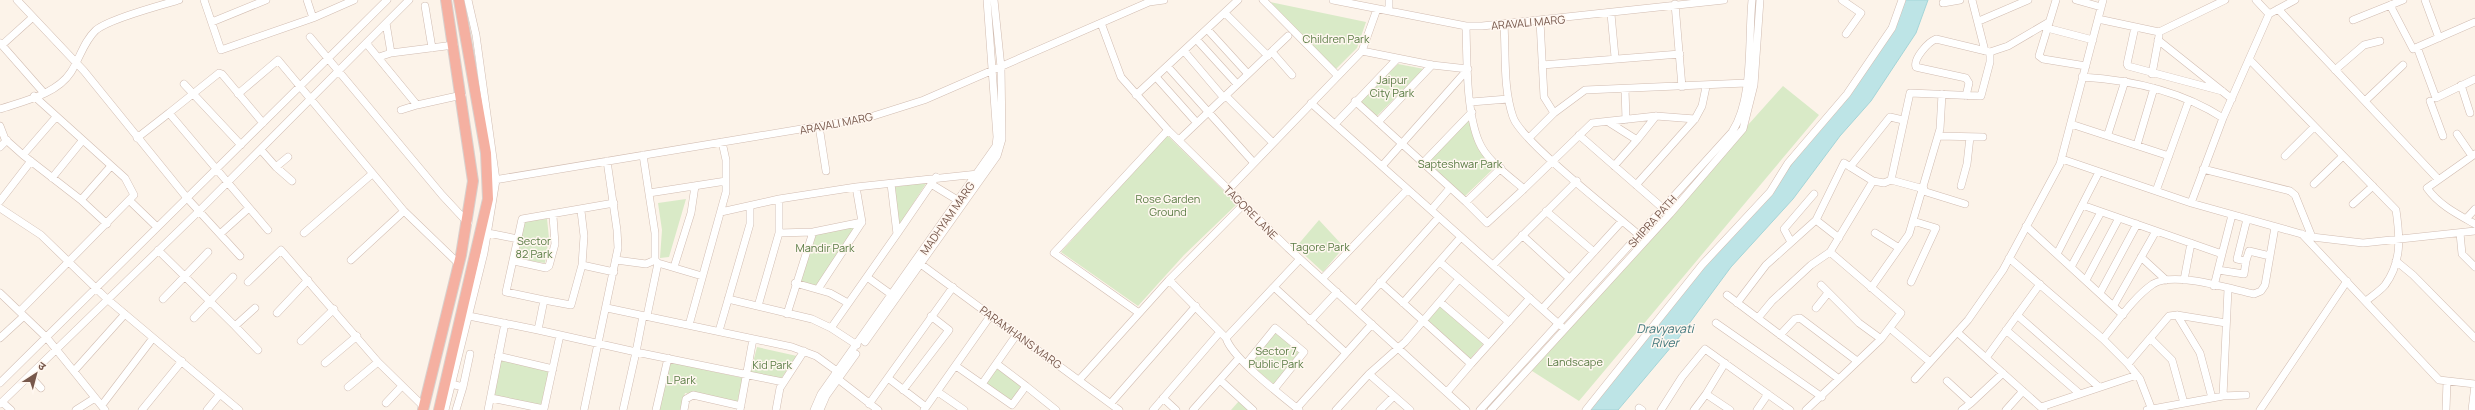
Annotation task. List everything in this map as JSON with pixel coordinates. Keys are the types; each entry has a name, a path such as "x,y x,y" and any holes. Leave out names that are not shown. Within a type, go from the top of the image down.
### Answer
{"highway":[{"path":"423,408 459,264 472,198 472,167 446,0"},
{"path":"439,410 492,180 459,0"}],"street":[{"path":"18,0 76,63 136,138 187,198 240,256"},
{"path":"0,109 44,93 61,84 76,63 85,45 99,28 142,11 179,0"},
{"path":"204,0 221,50 313,18 354,0"},
{"path":"212,22 266,0"},
{"path":"307,0 313,18"},
{"path":"1,380 47,338 95,288 387,0"},
{"path":"11,410 1,403 261,150 310,98 409,0"},
{"path":"445,410 469,316 488,232 492,180 476,35 468,0"},
{"name":"MADHYAM MARG","path":"820,410 826,396 857,345 978,174 996,146 993,70 987,0"},
{"name":"MADHYAM MARG","path":"814,410 821,394 839,375 922,264 1000,148 1002,138 1001,67 994,0"},
{"name":"ARAVALI MARG","path":"492,180 874,116 924,100 1149,2 1164,0"},
{"path":"1136,95 1168,67 1238,0"},
{"path":"1263,0 1338,76"},
{"name":"ARAVALI MARG","path":"1333,0 1352,2 1377,9 1466,26 1540,22 1611,14 1675,2 1724,0"},
{"path":"1389,0 1389,11"},
{"name":"SHIPRA PATH","path":"1491,410 1639,236 1732,132 1740,116 1746,83 1752,0"},
{"name":"SHIPRA PATH","path":"1480,410 1670,214 1743,129 1754,85 1760,0"},
{"path":"1842,0 1861,13 1846,34"},
{"path":"1586,410 1702,264 1770,192 1788,163 1847,94 1892,28 1902,0"},
{"path":"1943,2 1960,0"},
{"path":"1891,180 1910,93 1981,96 1990,62 1972,0"},
{"path":"1979,21 1994,17 2028,0"},
{"path":"2056,0 2040,51 2041,59 2086,66"},
{"path":"1915,379 1969,319 2009,258 2062,159 2102,4 2076,0"},
{"path":"2159,36 2225,0"},
{"path":"2256,0 2269,14"},
{"path":"2191,203 2223,118 2269,14 2295,0"},
{"path":"2353,20 2403,0"},
{"path":"2425,0 2439,38"},
{"path":"1675,2 1682,87"},
{"path":"2390,5 2413,49 2475,22"},
{"path":"425,6 432,48"},
{"path":"1229,189 1362,51 1377,9"},
{"path":"2278,9 2438,179"},
{"path":"1225,13 1292,75"},
{"path":"1611,14 1615,57"},
{"path":"34,17 1,44 44,93"},
{"path":"2098,19 2135,27 2159,36 2222,91 2231,101"},
{"path":"1540,22 1544,97 1554,113"},
{"path":"386,23 391,53"},
{"name":"TAGORE LANE","path":"1102,23 1121,77 1203,168 1229,189 1300,259 1466,410"},
{"path":"1504,25 1508,100 1516,125 1639,236"},
{"path":"1966,96 1969,83 1966,78 1916,67 1916,62 1928,43 1936,39 1988,51 2008,46 2048,25 2093,40"},
{"path":"1466,26 1472,112 1480,144 1500,168 1524,189"},
{"path":"2135,27 2127,64 2152,74 2222,91"},
{"path":"1207,29 1248,74"},
{"path":"1179,140 1288,36"},
{"path":"2152,74 2159,36"},
{"path":"310,37 468,223"},
{"path":"1196,39 1237,84"},
{"path":"2335,70 2364,45 2380,40"},
{"path":"366,43 417,105"},
{"path":"379,57 391,53 454,45"},
{"path":"2417,47 2431,100 2443,136"},
{"path":"1362,51 1432,65 1468,68"},
{"path":"1184,52 1225,97 1273,143"},
{"path":"1542,65 1615,57 1680,54"},
{"path":"1335,124 1355,101 1397,59"},
{"path":"2249,59 2396,210 2401,239 2396,261 2384,285 2366,301"},
{"path":"238,94 278,60 372,174 404,210 459,264"},
{"path":"1378,122 1432,65"},
{"path":"2366,101 2403,65"},
{"path":"1168,67 1254,163"},
{"path":"1382,166 1468,68"},
{"path":"136,138 219,73 263,123"},
{"path":"1156,77 1197,124"},
{"path":"2082,77 2125,81 2154,88 2199,103 2223,118"},
{"path":"2431,100 2475,78"},
{"path":"2108,134 2125,81"},
{"path":"1529,138 1554,113 1585,90 1625,90 1746,83"},
{"path":"184,84 241,145"},
{"path":"2461,85 2470,113"},
{"path":"1636,185 1695,119 1702,106 1706,86"},
{"path":"2137,145 2154,88"},
{"path":"1625,90 1626,120"},
{"path":"1871,288 1909,234 1938,136 1942,94"},
{"path":"401,110 462,95"},
{"path":"0,338 69,262 130,201 134,195 131,186 125,178 82,141 34,96"},
{"path":"1471,102 1508,100"},
{"path":"2156,191 2189,100"},
{"path":"1355,101 1487,223 1592,123 1610,123 1656,116 1695,119"},
{"path":"1311,103 1407,190 1562,326"},
{"path":"1423,163 1472,112"},
{"path":"169,113 268,230"},
{"path":"1614,166 1656,116"},
{"path":"23,155 56,117"},
{"path":"1850,167 1890,117 1903,120"},
{"path":"1610,123 1637,140"},
{"path":"2071,124 2108,134 2169,156"},
{"path":"0,126 7,140 23,155 81,200 107,224"},
{"path":"819,126 826,171"},
{"path":"2285,156 2314,127"},
{"path":"1139,313 1054,254 1168,130"},
{"path":"2458,134 2474,155 2438,179 2428,188 2433,196 2475,224"},
{"path":"1579,135 1670,214"},
{"path":"1938,136 1983,137"},
{"path":"1961,186 1970,153 1970,137"},
{"path":"0,146 7,140"},
{"path":"52,178 56,170 82,141"},
{"path":"689,325 721,212 726,181 726,160 722,142"},
{"path":"261,150 276,167 292,181"},
{"path":"623,410 656,262 655,233 643,155"},
{"path":"276,167 288,156"},
{"path":"2314,184 2343,156"},
{"path":"2062,159 2191,203 2312,237 2363,243 2475,231"},
{"path":"0,201 31,161"},
{"path":"587,410 598,344 607,308 616,260 617,230 607,161"},
{"path":"1737,303 1766,265 1816,220 1844,163 1873,180 1884,183 1891,180 1965,204"},
{"path":"81,200 111,166"},
{"path":"1466,202 1500,168"},
{"path":"2204,169 2290,191 2296,195 2312,237"},
{"path":"2057,254 2100,172"},
{"path":"304,233 372,174"},
{"path":"721,212 750,207 779,199 856,187 891,184 936,177 978,174"},
{"path":"831,328 936,177"},
{"path":"1758,318 1772,300 1811,265 1830,252 1840,238 1873,180"},
{"path":"649,193 726,181"},
{"path":"1493,265 1577,181"},
{"path":"891,184 897,234"},
{"path":"931,184 959,201"},
{"path":"674,267 690,213 696,186"},
{"path":"2353,204 2373,186"},
{"path":"818,289 862,222 856,187"},
{"path":"1431,210 1450,188"},
{"path":"1322,279 1407,190"},
{"path":"1791,242 1785,234 1784,229 1814,194"},
{"path":"758,306 779,233 779,199"},
{"path":"130,201 157,227"},
{"path":"581,211 584,241 582,265 571,305 506,292 514,262 522,219 581,211 614,203"},
{"path":"1080,379 1169,280 1244,204"},
{"path":"2082,205 2222,254"},
{"path":"719,331 750,224 750,207"},
{"path":"0,208 41,235 107,299 239,410"},
{"path":"220,234 249,208"},
{"path":"2466,219 2475,209"},
{"path":"351,260 404,210"},
{"path":"1546,211 1594,252"},
{"path":"2071,267 2101,212"},
{"path":"2214,286 2232,215"},
{"path":"514,262 546,268 549,266 555,244 552,216"},
{"path":"1356,310 1439,217"},
{"path":"2086,280 2119,218"},
{"path":"2246,261 2237,258 2247,219"},
{"path":"1816,220 1840,238"},
{"path":"1542,309 1622,221"},
{"path":"1911,282 1936,228 1913,221"},
{"path":"779,233 813,232 862,222"},
{"path":"2100,293 2138,224"},
{"path":"2026,226 2114,305 2123,316"},
{"path":"2103,339 2144,292 2155,283 2166,280 2184,280 2254,294 2261,291 2265,285 2275,227"},
{"path":"2114,305 2156,231"},
{"path":"488,232 518,239"},
{"path":"787,314 795,283 813,232"},
{"path":"1875,233 1899,248"},
{"path":"2460,233 2462,254 2475,267"},
{"path":"2302,234 2439,380 2475,384 2472,410"},
{"path":"1522,235 1569,278"},
{"path":"1403,304 1461,237"},
{"path":"2184,280 2191,243"},
{"path":"158,250 185,275 258,350"},
{"path":"248,282 281,250 334,309 378,362 423,408"},
{"path":"2218,270 2244,274 2249,251 2270,256"},
{"path":"163,299 208,252"},
{"path":"1806,410 1822,397 1891,329 1901,313 1830,252"},
{"path":"2009,258 2103,339 2128,364 2137,374 2150,410 2223,396 2246,395"},
{"path":"2141,258 2166,280"},
{"path":"1226,338 1300,259"},
{"path":"616,260 646,264 656,262 702,276"},
{"path":"2396,261 2413,274 2475,338"},
{"path":"1440,262 1509,322"},
{"name":"PARAMHANS MARG","path":"922,264 1080,379 1114,407"},
{"path":"582,265 614,272"},
{"path":"867,277 892,295"},
{"path":"194,318 233,278"},
{"path":"1336,410 1422,322 1459,279"},
{"path":"277,313 308,280"},
{"path":"1169,280 1226,338 1229,345 1239,358 1298,409 1372,324"},
{"path":"2260,410 2347,281"},
{"path":"1380,282 1422,322 1471,364"},
{"path":"795,283 818,289 848,303"},
{"path":"1986,358 2040,284"},
{"path":"1821,285 1859,323 1881,339"},
{"path":"1274,287 1346,353"},
{"path":"869,404 931,316 953,288"},
{"path":"2223,396 2228,289"},
{"path":"1310,321 1337,292"},
{"path":"0,293 47,338 103,407 153,338"},
{"path":"1816,308 1828,293"},
{"path":"1727,296 1839,379"},
{"path":"1447,392 1530,298"},
{"path":"728,299 812,319 831,328 857,345"},
{"path":"538,330 544,300"},
{"path":"1440,302 1489,344"},
{"path":"1114,407 1196,306"},
{"path":"235,326 255,308"},
{"path":"607,308 753,338 804,351 839,375 877,410"},
{"path":"301,341 334,309"},
{"path":"74,371 125,314"},
{"path":"888,378 925,408 938,392 991,315"},
{"path":"2017,315 2099,387"},
{"path":"2128,364 2169,316 2177,315 2226,323"},
{"path":"2177,315 2200,353 2212,398"},
{"path":"469,316 783,382"},
{"path":"903,390 949,330 931,316"},
{"path":"1780,334 1795,319 1800,318 1857,361"},
{"path":"488,410 505,323"},
{"path":"1716,323 1822,397"},
{"path":"1246,364 1275,328 1304,352 1275,388"},
{"path":"1891,329 1930,362"},
{"path":"2006,330 2080,394"},
{"path":"1153,410 1220,332"},
{"path":"1957,332 2042,408 2137,374"},
{"path":"982,384 1017,334"},
{"path":"325,362 357,336"},
{"path":"491,398 544,409 560,336"},
{"path":"684,410 686,399 692,395 740,408 753,338"},
{"path":"2150,338 2172,360 2184,403"},
{"path":"1661,410 1704,349 1707,349 1790,410"},
{"path":"776,410 783,382 804,351"},
{"path":"456,410 463,387 470,354"},
{"path":"498,356 553,369"},
{"path":"656,410 668,358"},
{"path":"1193,410 1239,358"},
{"path":"142,410 182,361"},
{"path":"348,387 378,362"},
{"path":"1694,410 1706,394 1725,363"},
{"path":"997,364 1026,386 1052,409"},
{"path":"956,366 982,384 1011,408 1026,386"},
{"path":"1962,410 2003,373"},
{"path":"1370,374 1410,410"},
{"path":"30,376 41,388"},
{"path":"1220,380 1253,410"},
{"path":"1947,381 1971,403"},
{"path":"2446,410 2447,381"},
{"path":"451,384 463,387"},
{"path":"386,403 401,387"},
{"path":"2006,410 2023,391"},
{"path":"938,392 964,410"},
{"path":"207,410 220,394"},
{"path":"1706,394 1730,410"},
{"path":"1757,410 1768,394"},
{"path":"1380,410 1394,396"},
{"path":"76,410 96,398"},
{"path":"1163,398 1176,410"}],"green space":[{"name":"Children Park","path":"1270,2 1366,22 1357,48 1336,69"},
{"name":"Jaipur City Park","path":"1398,64 1424,69 1376,117 1360,101"},
{"name":"Landscape","path":"1783,86 1819,115 1579,401 1529,369"},
{"name":"Sapteshwar Park","path":"1470,118 1478,148 1495,167 1464,197 1427,164"},
{"name":"Rose Garden Ground","path":"1167,135 1237,204 1184,255 1138,306 1061,252"},
{"path":"927,182 898,227 895,187"},
{"path":"686,199 669,257 660,258 662,230 658,203"},
{"name":"Sector 82 Park","path":"547,219 549,238 545,263 517,259 524,221"},
{"name":"Tagore Park","path":"1319,220 1344,247 1323,272 1296,247"},
{"name":"Mandir Park","path":"862,222 818,289 795,283 813,232"},
{"path":"1440,305 1484,343 1470,359 1427,320"},
{"name":"Sector 7 Public Park","path":"1276,330 1302,352 1275,385 1248,363"},
{"name":"Kid Park","path":"757,347 797,356 780,380 750,374"},
{"path":"500,360 549,371 541,405 493,395"},
{"name":"L Park","path":"669,362 743,378 737,404 685,393 681,410 659,410"},
{"path":"997,364 1025,387 1012,404 983,385"},
{"path":"1239,401 1249,410 1231,410"}],"water":[{"name":"Dravyavati River","path":"1905,0 1928,0 1916,33 1871,101 1840,136 1793,199 1731,267 1677,340 1618,410 1588,410 1716,250 1779,182 1815,132 1854,85"}]}
